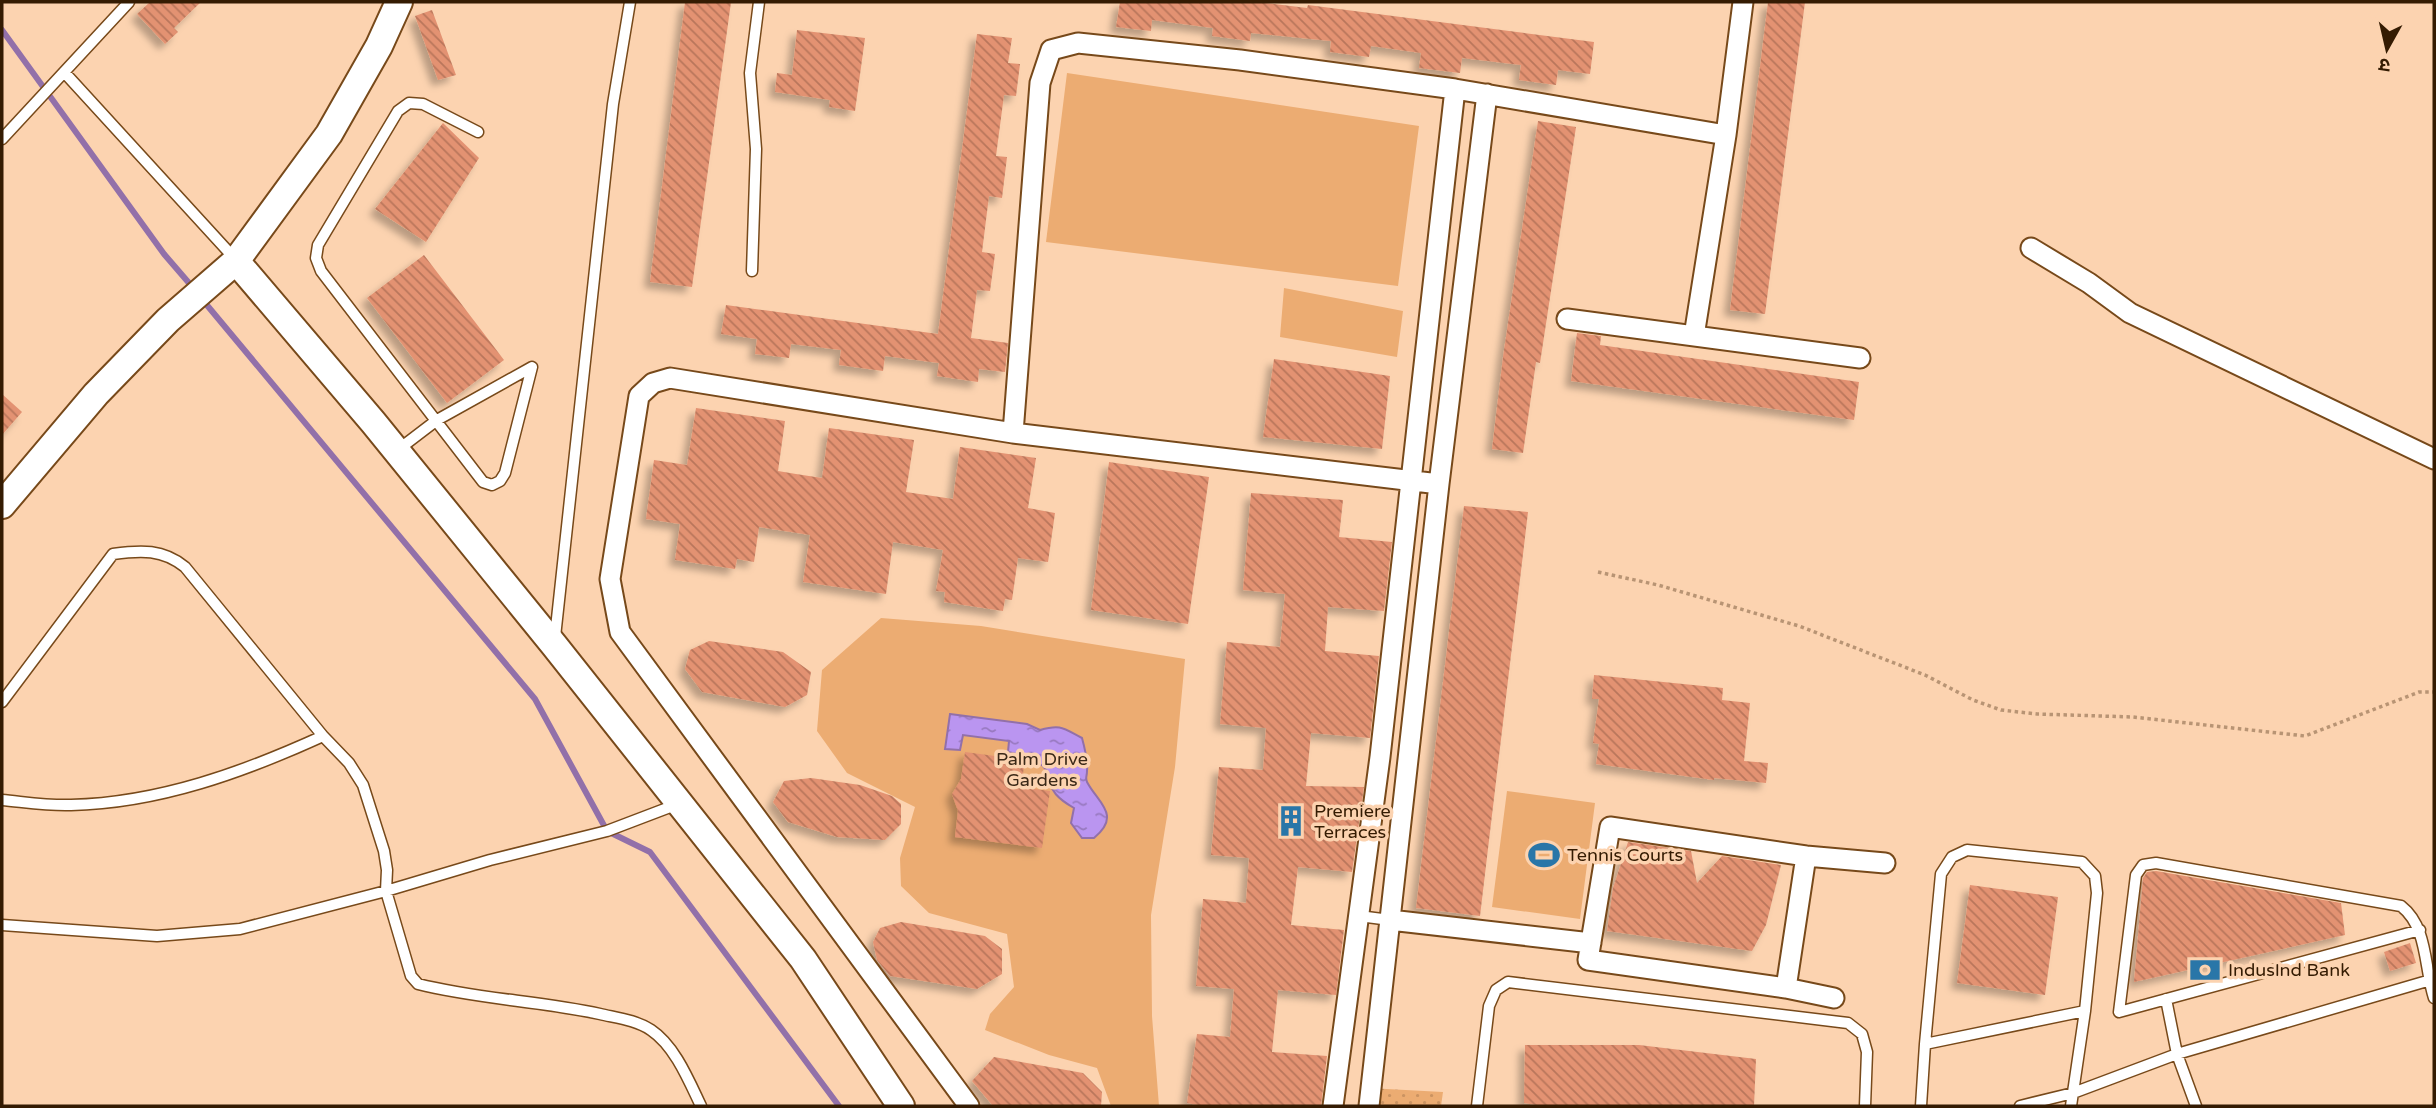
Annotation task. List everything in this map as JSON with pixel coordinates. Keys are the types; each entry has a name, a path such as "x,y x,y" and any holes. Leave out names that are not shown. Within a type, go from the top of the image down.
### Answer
{"street":[{"path":"2,505 96,394 195,297 236,261 329,134 379,46 399,2"},
{"path":"1694,336 1726,135 1743,2"},
{"path":"1013,433 1040,83 1051,50 1078,43 1240,60 1455,89 1726,135"},
{"path":"1333,1106 1380,757 1455,89"},
{"path":"1369,1106 1439,484 1487,94"},
{"path":"2031,248 2090,283 2130,313 2434,459"},
{"path":"236,261 554,645 803,959 901,1106"},
{"path":"1567,319 1860,358"},
{"path":"969,1106 620,632 610,579 639,396 653,383 670,378 1013,433 1439,484"},
{"path":"1834,998 1786,988 1588,960 1610,827 1806,856 1885,863"},
{"path":"1786,988 1806,856"},
{"path":"1390,920 1591,943"}],"lane":[{"path":"2,139 129,2"},
{"path":"554,645 613,104 630,2"},
{"path":"752,271 756,149 750,73 759,2"},
{"path":"64,72 236,261"},
{"path":"396,451 437,420 532,368 505,473 500,481 492,485 483,482 437,420 321,271 316,258 318,245 398,111 409,103 423,104 478,132"},
{"path":"2,702 113,554 152,551 173,557 186,567 323,736 349,763 363,785 384,851 386,891 411,976 418,985 575,1009 637,1022 653,1031 669,1049 701,1106"},
{"path":"2,800 70,805 144,798 271,760 323,736"},
{"path":"2,925 157,936 240,929 386,891 490,860 607,831 679,804"},
{"path":"1921,1106 1924,1044 1941,874 1952,857 1967,850 2082,862 2095,876 2096,894 2085,1011 2071,1106"},
{"path":"2420,930 2119,1012 2136,875 2143,866 2156,863 2401,906 2413,915 2420,930 2434,998"},
{"path":"1359,916 1390,920"},
{"path":"2020,1106 2073,1093 2178,1054 2431,979"},
{"path":"1477,1106 1489,1006 1496,990 1508,982 1848,1023 1862,1034 1867,1052 1865,1106"},
{"path":"2166,999 2178,1054 2196,1106"},
{"path":"1924,1044 2085,1011"}],"path":[{"path":"1598,572 1658,585 1799,626 1925,675 1973,700 2001,710 2133,717 2305,736 2419,692 2434,692"}],"green space":[{"path":"1067,73 1419,126 1398,286 1046,242"},
{"path":"1284,288 1403,311 1397,357 1280,337"},
{"name":"Palm Drive Gardens","path":"881,618 981,626 1185,659 1175,767 1151,915 1152,1016 1159,1106 1111,1106 1097,1068 1049,1055 985,1030 990,1014 1014,987 1007,934 929,913 901,886 900,858 915,807 847,773 817,731 822,670"},
{"name":"Tennis Courts","path":"1507,791 1595,803 1580,919 1492,907"},
{"path":"1368,1088 1443,1092 1441,1106 1366,1106"}],"water":[{"path":"950,714 1027,724 1040,730 1062,728 1082,738 1087,759 1086,780 1107,816 1102,830 1094,838 1082,838 1071,823 1074,808 1056,794 1049,773 1042,765 1029,764 1026,756 1008,752 1009,741 963,735 960,750 945,749"}],"building":[{"path":"150,2 201,2 174,28 178,32 165,44 137,14"},
{"path":"685,2 731,2 692,287 650,282"},
{"path":"1120,2 1257,2 1307,8 1308,5 1594,42 1590,74 1558,70 1556,85 1519,80 1521,65 1462,58 1460,73 1419,68 1421,53 1371,46 1369,57 1330,52 1331,41 1251,33 1250,41 1212,36 1213,28 1152,20 1151,31 1116,27"},
{"path":"1768,2 1805,2 1765,314 1730,310"},
{"path":"432,10 456,75 438,80 415,16"},
{"path":"797,30 865,38 855,111 829,107 830,100 775,92 777,73 792,75"},
{"path":"977,34 1012,38 1008,63 1020,64 1016,96 1004,95 996,156 1007,157 1002,198 989,196 982,252 995,254 990,291 977,290 971,338 1008,343 1005,372 979,369 978,382 937,376 939,363 885,356 883,371 839,365 841,350 791,344 789,358 755,354 757,339 721,334 726,305 938,334"},
{"path":"1538,121 1576,127 1540,363 1536,362 1523,453 1492,449"},
{"path":"443,123 479,158 426,242 375,209"},
{"path":"424,255 504,360 447,403 367,298"},
{"path":"1577,333 1601,336 1600,345 1859,382 1854,420 1571,381"},
{"path":"1274,359 1390,376 1382,449 1263,437"},
{"path":"2,394 22,412 2,435"},
{"path":"696,408 785,421 778,471 822,478 829,428 914,440 906,492 953,499 960,447 1036,458 1028,508 1055,513 1048,562 1018,558 1012,600 1005,599 1003,611 944,602 945,592 936,591 943,550 893,542 886,594 803,582 810,535 759,527 754,562 737,559 735,569 675,560 680,524 646,519 654,460 687,465"},
{"path":"1109,462 1209,477 1188,624 1091,610"},
{"name":"Premiere Terraces","path":"1251,493 1343,500 1339,537 1392,542 1384,611 1328,607 1325,651 1379,656 1370,738 1311,733 1306,786 1364,787 1352,872 1298,867 1291,925 1344,930 1336,995 1278,990 1272,1052 1327,1056 1321,1106 1203,1106 1187,1103 1197,1034 1230,1037 1234,989 1196,986 1203,899 1246,903 1249,858 1211,855 1219,767 1263,770 1266,728 1220,724 1227,642 1280,647 1285,594 1243,590"},
{"path":"1464,506 1528,512 1480,916 1416,908"},
{"path":"709,641 783,652 811,672 807,695 785,707 702,692 685,669 690,650"},
{"path":"1594,675 1723,688 1722,700 1750,703 1744,761 1768,763 1766,783 1714,780 1596,764 1599,744 1593,743 1599,699 1592,699"},
{"path":"965,752 1025,760 1021,787 1050,791 1042,848 955,837 958,811 952,794 961,779"},
{"path":"811,778 860,785 892,796 901,804 901,824 885,840 837,837 788,822 773,802 784,781"},
{"path":"1628,842 1691,851 1697,883 1722,856 1781,865 1766,925 1752,951 1607,931 1613,888"},
{"path":"2156,871 2341,903 2345,935 2134,982 2143,878 2147,872"},
{"path":"1970,885 2058,897 2045,995 1957,983"},
{"path":"901,922 985,936 1002,949 1002,974 977,989 890,976 877,960 873,942 880,928"},
{"path":"2410,943 2416,963 2390,971 2384,952"},
{"path":"1525,1045 1639,1045 1756,1059 1754,1106 1543,1106 1524,1103"},
{"path":"994,1057 1083,1073 1102,1092 1101,1106 993,1106 972,1081"}],"waterway":[{"path":"2,30 164,254 195,290"},
{"path":"201,298 535,699 607,831 650,852 839,1106"}],"place":[{"name":"Premiere Terraces","path":"1291,821"},
{"name":"Tennis Courts","path":"1544,855"},
{"name":"IndusInd Bank","path":"2205,970"}]}
